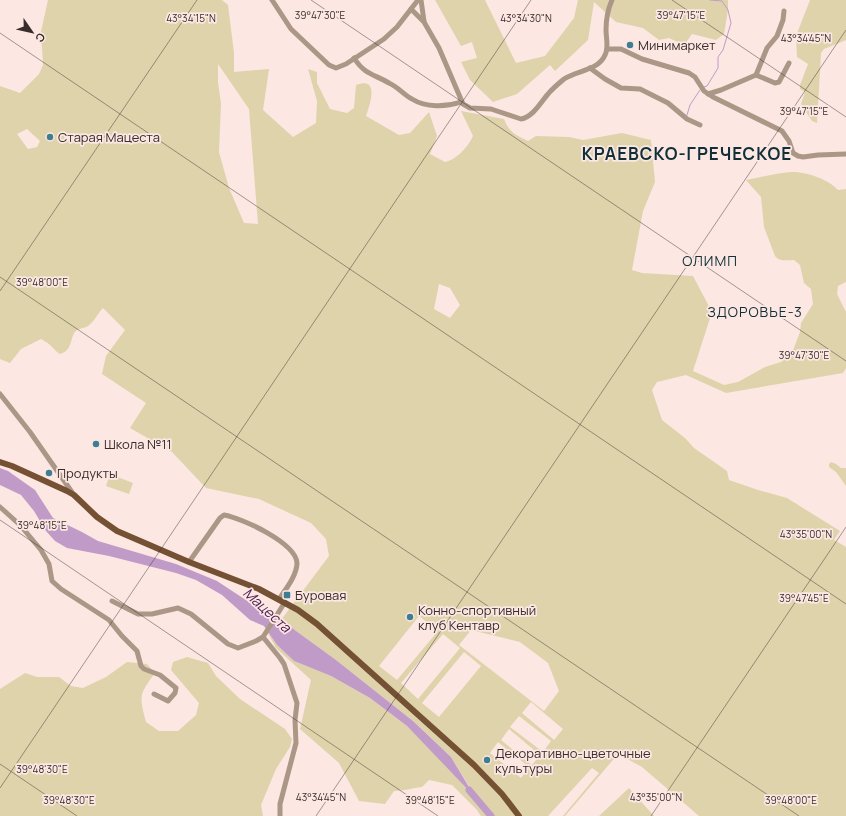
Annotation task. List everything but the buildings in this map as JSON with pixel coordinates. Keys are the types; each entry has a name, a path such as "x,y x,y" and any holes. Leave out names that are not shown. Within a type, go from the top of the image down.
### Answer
{"main road":[{"path":"0,462 6,463 60,487 74,495 97,517 112,528 189,562 246,583 285,602 317,624 435,729 502,794 519,816"}],"street":[{"path":"272,0 291,29 329,65 336,68 340,68 384,39 397,27 418,0"},
{"path":"422,0 424,22"},
{"path":"411,9 424,22 439,48 461,102 470,108 491,109 518,119 524,119 530,115 549,93 564,79 600,63 605,56 607,49 606,28 608,12 612,0"},
{"path":"708,94 756,75 767,48 777,36 783,20 784,11"},
{"path":"607,49 621,49 642,59 684,71 695,77 708,94 782,131 793,153 798,156 803,157 846,154"},
{"path":"354,58 368,73 389,83 418,102 429,105 443,106 461,102"},
{"path":"756,75 776,83 779,82 789,63"},
{"path":"590,68 620,88 637,88 668,103 687,118 700,125"},
{"path":"0,394 30,432 74,495"},
{"path":"0,507 20,525 40,550 49,564 52,581 60,588 109,620 134,649 144,670 160,675 176,688 176,693 168,701 154,694"},
{"path":"189,562 220,518 224,515 240,520 281,541 289,547 295,555 297,562 295,571 279,598"},
{"path":"112,601 138,614 152,614 178,608 197,619 228,644 238,648 256,642 264,636 285,602"},
{"path":"264,636 280,658 289,676 296,703 296,743 280,804 280,816"}],"shaded area":[{"path":"48,0 222,0 228,5 234,53 234,72 269,69 263,110 293,137 316,123 317,101 308,69 317,72 317,83 330,109 347,113 354,108 356,85 363,83 368,84 372,93 366,116 399,135 410,133 429,112 437,136 430,154 445,162 453,159 461,152 473,136 461,111 504,119 513,133 528,141 536,136 569,137 583,140 622,133 651,140 655,182 643,211 632,270 642,273 693,276 712,312 693,371 724,385 738,382 765,367 781,362 792,353 800,332 801,323 813,304 811,289 804,283 800,265 794,260 781,260 775,256 764,227 761,197 746,180 781,173 798,172 823,179 838,190 846,189 846,282 838,286 837,294 846,312 846,368 843,373 726,393 686,375 657,382 652,390 662,420 685,438 694,448 727,471 729,480 787,498 840,531 834,540 846,547 846,816 699,816 642,767 618,754 565,816 563,816 599,773 592,768 548,816 481,816 452,785 429,780 422,787 394,791 385,804 359,801 339,763 300,729 311,680 276,648 264,626 277,645 294,661 331,676 370,698 407,726 474,794 451,757 413,721 336,660 281,620 329,556 326,539 311,523 259,499 206,488 172,452 130,428 146,403 102,374 106,356 125,330 103,308 90,324 75,331 70,346 64,353 60,354 41,339 21,349 10,363 0,359 0,86 20,93 39,74 43,65 40,36","holes":["218,64 249,109 258,224 244,223 229,188 219,152 221,104 218,82","27,129 40,141 37,147 28,149 17,134","439,284 450,288 460,305 450,318 434,309","419,616 438,631 397,680 379,666","471,630 520,642 548,663 559,691 544,711 459,645","443,634 460,648 418,699 401,683","464,652 481,666 439,717 422,703","531,702 563,729 554,740 522,713","519,716 551,741 543,752 510,727","509,729 540,755 532,765 501,740","498,742 529,767 521,778 490,753"]},
{"path":"435,0 485,0 516,63 545,56 574,18 578,0 728,0 728,10 724,34 716,40 692,34 684,45 669,38 659,40 643,28 616,22 594,2 588,40 555,71 550,65 517,94 493,102 470,80 461,62 477,58 472,42 461,46"},
{"path":"810,0 846,0 846,40 824,49 821,53 817,123 812,121 801,104 805,92 800,89 800,85 808,64 797,57 796,36"},
{"path":"831,462 841,468 846,468 846,486 836,472 829,467"},
{"path":"0,468 8,471 35,490 53,518 98,541 176,564 217,581 255,606 281,620 336,660 413,721 451,757 475,797 407,726 370,698 331,676 294,661 277,645 264,626 250,620 222,595 196,580 176,573 109,556 67,548 55,541 46,531 34,511 21,495 0,485"},
{"path":"110,474 133,483 129,494 106,486"},
{"path":"187,657 208,663 216,676 240,699 285,729 292,739 290,747 276,769 261,805 263,816 0,816 0,689 25,673 37,677 59,677 71,686 83,688 106,677 127,662 147,664 155,673 143,691 142,696 142,706 146,722 159,731 178,731 196,715 199,703 171,670 173,662"},
{"path":"629,788 654,816 599,816"}],"waterway":[{"path":"704,87 707,86 718,68 718,57 723,50 731,23 728,10 722,1 710,0"},
{"path":"687,115 690,105 700,90"},
{"name":"Мацеста","path":"469,790 491,816"}],"place":[{"name":"Минимаркет","path":"630,45"},
{"name":"Старая Мацеста","path":"50,137"},
{"name":"Школа №11","path":"96,444"},
{"name":"Продукты","path":"49,473"},
{"name":"Буровая","path":"287,595"},
{"name":"Конно-спортивный клуб Кентавр","path":"410,617"},
{"name":"Декоративно-цветочные культуры","path":"487,760"}],"district":[{"name":"КРАЕВСКО-ГРЕЧЕСКОЕ","path":"687,154"},
{"name":"ОЛИМП","path":"710,261"},
{"name":"ЗДОРОВЬЕ-3","path":"755,312"}]}
